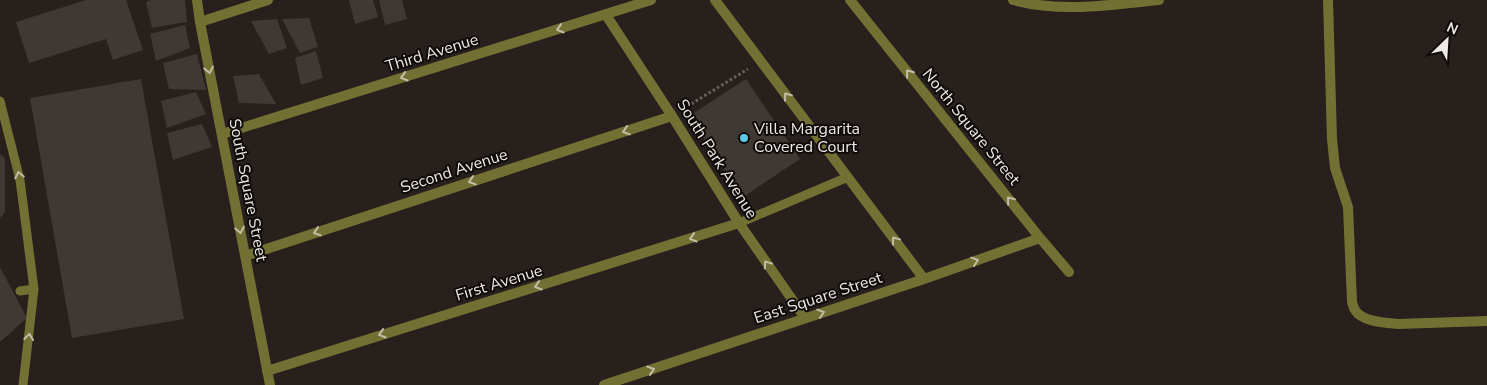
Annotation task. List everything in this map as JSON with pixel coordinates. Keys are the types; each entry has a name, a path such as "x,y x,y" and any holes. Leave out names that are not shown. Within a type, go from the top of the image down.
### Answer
{"street":[{"name":"South Square Street","path":"197,0 270,385"},
{"path":"200,22 268,0"},
{"name":"Third Avenue","path":"222,134 651,0"},
{"path":"715,0 924,279"},
{"name":"North Square Street","path":"850,0 1069,272"},
{"path":"1013,0 1032,5 1066,8 1159,0"},
{"path":"1328,0 1332,139 1335,168 1348,206 1352,302 1356,311 1366,318 1384,323 1487,321"},
{"name":"South Park Avenue","path":"606,15 739,223 805,318"},
{"name":"Second Avenue","path":"245,256 672,116"},
{"name":"First Avenue","path":"267,370 739,223"},
{"name":"East Square Street","path":"604,385 924,279 1040,238"}],"lane":[{"path":"0,101 20,180 34,289 24,385"},
{"path":"739,223 848,177"},
{"path":"20,292 34,289"}],"path":[{"path":"672,116 761,61"}],"building":[{"path":"86,0 126,0 143,50 113,60 106,39 29,63 16,22"},
{"path":"151,0 185,0 187,22 152,28 146,2"},
{"path":"349,0 373,0 378,17 355,24"},
{"path":"379,0 402,0 407,19 385,25"},
{"path":"309,18 318,47 300,53 282,19"},
{"path":"277,19 287,48 269,54 251,21"},
{"path":"185,25 190,48 156,61 150,34"},
{"path":"316,51 323,78 301,85 295,58"},
{"path":"197,54 206,90 169,89 163,63"},
{"path":"259,74 276,104 239,103 233,76"},
{"path":"141,79 184,319 72,338 30,98"},
{"name":"Villa Margarita Covered Court","path":"746,79 800,159 743,197 689,116"},
{"path":"196,92 206,114 167,128 161,101"},
{"path":"202,124 212,147 173,160 167,133"},
{"path":"0,154 5,158 5,212 0,218"},
{"path":"0,267 27,318 0,342"}],"place":[{"name":"Villa Margarita Covered Court","path":"744,138"}]}
